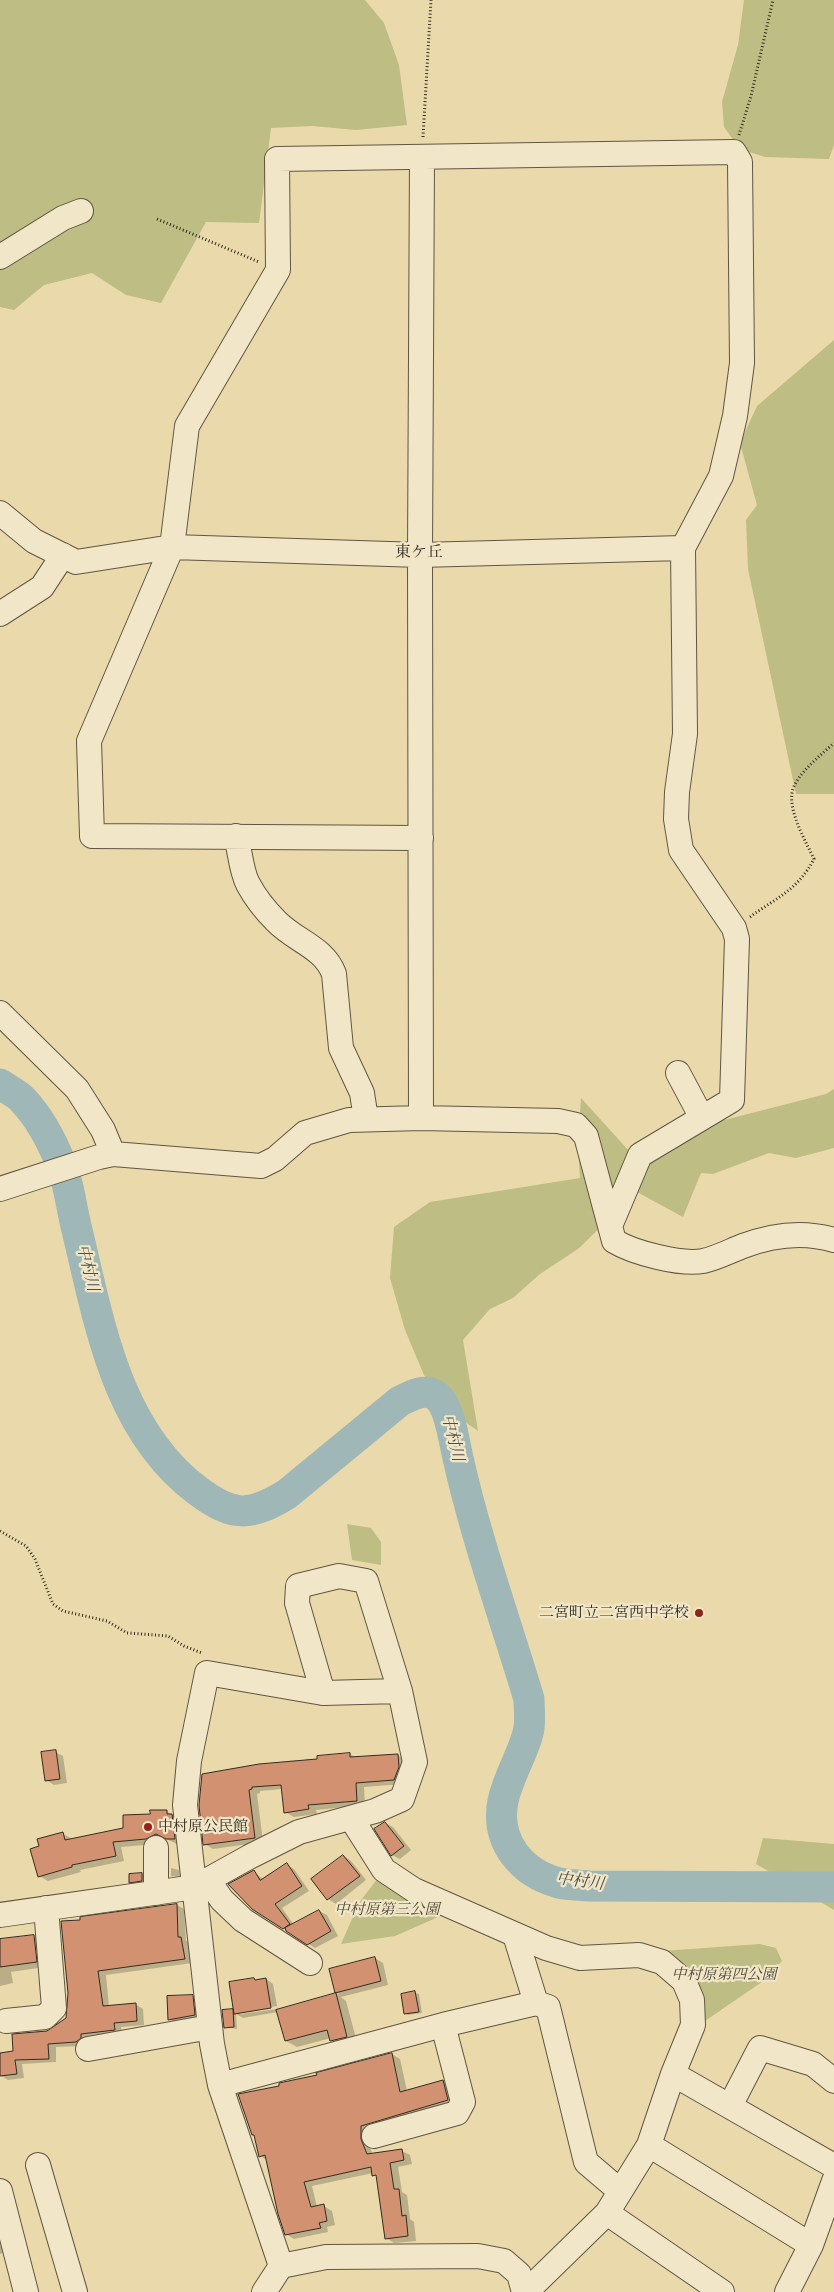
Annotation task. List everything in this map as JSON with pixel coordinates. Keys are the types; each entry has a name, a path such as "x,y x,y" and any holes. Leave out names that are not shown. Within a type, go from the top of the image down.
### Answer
{"street":[{"path":"421,838 92,836 89,741 172,547 187,426 278,270 277,159 734,152 740,162 742,363 735,416 721,476 683,548 685,734 677,792 676,819 681,850 734,928 738,944 732,1100 640,1154 610,1226"},
{"path":"421,1118 420,555 422,157"},
{"path":"0,257 63,218 81,211"},
{"path":"0,513 34,541 76,562 172,547 420,555 683,548"},
{"path":"0,614 42,587 63,555"},
{"path":"236,836 248,883 260,901 276,922 318,952 330,963 334,974 341,1048 362,1094 366,1119"},
{"path":"0,1013 77,1089 103,1130 106,1155"},
{"path":"679,1072 702,1118"},
{"path":"0,1189 18,1185 36,1177 106,1155 260,1166 275,1159 305,1133 349,1120 421,1118 558,1120 576,1125 586,1136 614,1240 624,1247 690,1262 704,1260 779,1236 804,1234 834,1240"},
{"path":"0,1915 156,1893 201,1883 299,1832 375,1811 402,1799 415,1762 400,1691 366,1581 339,1576 298,1586 298,1603 323,1693"},
{"path":"280,2266 220,2085 210,2027 201,1883 185,1805 189,1761 207,1673 323,1693 400,1691"},
{"path":"264,2292 280,2266 326,2257 478,2256 504,2261 519,2274 525,2292 607,2213 649,2146 673,2074 693,2025 692,2000 684,1981 662,1962 640,1955 580,1958 546,1948 414,1890 384,1870 351,1818"},
{"path":"156,1848 156,1893"},
{"path":"201,1883 243,1920 310,1963"},
{"path":"6,2021 45,2017 54,2008 46,1908"},
{"path":"515,1934 536,2003"},
{"path":"220,2085 442,2025 536,2003 548,2007 586,2162 620,2191"},
{"path":"374,2136 457,2113 461,2107 462,2102 442,2025"},
{"path":"88,2049 210,2027"},
{"path":"730,2106 760,2048 813,2064 834,2082"},
{"path":"673,2074 834,2166"},
{"path":"649,2146 812,2245"},
{"path":"38,2165 75,2292"},
{"path":"787,2292 812,2245 834,2181"},
{"path":"0,2191 26,2292"},
{"path":"607,2213 722,2292"}],"path":[{"path":"422,157 431,0"},
{"path":"734,152 751,96 773,0"},
{"path":"157,219 278,270"},
{"path":"734,928 785,895 806,873 814,859 795,817 792,793 806,768 834,743"},
{"path":"0,1531 26,1546 34,1559 53,1604 63,1611 107,1621 127,1633 168,1636 184,1646 204,1654 207,1673"}],"green space":[{"path":"0,0 365,0 384,23 399,65 407,125 356,130 312,126 271,128 259,223 206,222 161,303 126,295 92,273 44,285 14,310 0,307"},
{"path":"744,0 834,0 834,145 829,159 765,157 740,149 724,127 722,102 738,45"},
{"path":"834,340 834,794 796,794 748,569 746,520 757,505 740,443 757,406"},
{"path":"834,1089 834,1148 796,1158 769,1153 713,1174 701,1173 683,1217 637,1192 578,1249 540,1274 513,1298 490,1309 463,1340 478,1431 454,1414 424,1375 405,1330 390,1278 394,1227 430,1202 580,1178 578,1146 581,1098 630,1152 693,1128 826,1094"},
{"path":"347,1524 371,1528 381,1542 381,1565 352,1560"},
{"path":"763,1838 834,1844 834,1910 756,1864"},
{"name":"中村原第三公園","path":"381,1874 445,1914 395,1936 341,1944 359,1903"},
{"name":"中村原第四公園","path":"760,1944 776,1948 782,1961 762,1982 702,2023 663,1951"}],"building":[{"path":"56,1750 60,1779 45,1781 41,1752"},
{"path":"350,1753 350,1757 398,1754 399,1767 394,1780 356,1783 357,1801 308,1805 309,1809 284,1813 281,1785 252,1787 249,1790 255,1838 203,1845 199,1805 202,1774 259,1764 317,1759 317,1756"},
{"path":"150,1810 167,1810 167,1814 172,1814 175,1839 166,1839 156,1834 146,1839 113,1842 116,1856 72,1865 72,1867 38,1877 30,1849 39,1846 37,1839 63,1832 65,1840 123,1828 123,1815 150,1814"},
{"path":"385,1822 404,1846 391,1856 374,1829"},
{"path":"343,1855 360,1876 327,1900 311,1879"},
{"path":"287,1863 302,1886 275,1904 290,1924 283,1929 252,1909 228,1884 254,1870 260,1880"},
{"path":"142,1873 142,1881 129,1883 129,1874"},
{"path":"177,1904 178,1937 181,1937 185,1959 98,1971 103,2006 136,2003 137,2021 114,2023 115,2030 81,2034 81,2038 76,2042 48,2044 49,2059 15,2060 17,2074 0,2076 0,2053 13,2051 12,2034 47,2031 66,2018 68,1993 61,1921 80,1920 80,1917"},
{"path":"319,1910 331,1931 307,1945 286,1931 285,1928"},
{"path":"34,1935 37,1962 0,1967 0,1939"},
{"path":"375,1957 381,1981 335,1993 329,1969"},
{"path":"254,1978 255,1980 266,1978 271,2008 234,2014 229,1982"},
{"path":"415,1991 419,2012 404,2014 401,1994"},
{"path":"336,1993 347,2037 330,2041 327,2030 285,2041 276,2010"},
{"path":"193,1995 195,2015 168,2020 167,1996"},
{"path":"233,2009 234,2027 224,2028 222,2010"},
{"path":"392,2053 400,2092 443,2080 448,2100 361,2126 361,2139 367,2154 402,2149 404,2160 390,2163 394,2189 399,2189 402,2216 406,2215 408,2236 385,2239 376,2175 372,2176 371,2167 304,2182 311,2207 324,2204 327,2221 319,2223 321,2228 285,2235 278,2214 265,2155 259,2157 254,2135 252,2135 238,2094 279,2086 279,2083 317,2075 316,2073"}],"waterway":[{"name":"中村川","path":"0,1084 20,1097 34,1114 49,1138 64,1171 103,1335 129,1405 147,1437 170,1466 210,1500 221,1506 242,1511 252,1510 274,1502 287,1494 400,1401 426,1392 435,1395 440,1400 451,1424 473,1519 529,1699 529,1729 505,1792 502,1816 507,1842 522,1863 533,1872 545,1878 559,1883 574,1885 834,1887"}],"place":[{"name":"二宮町立二宮西中学校","path":"699,1613"},
{"name":"中村原公民館","path":"148,1827"}],"district":[{"name":"東ケ丘","path":"419,553"}]}
